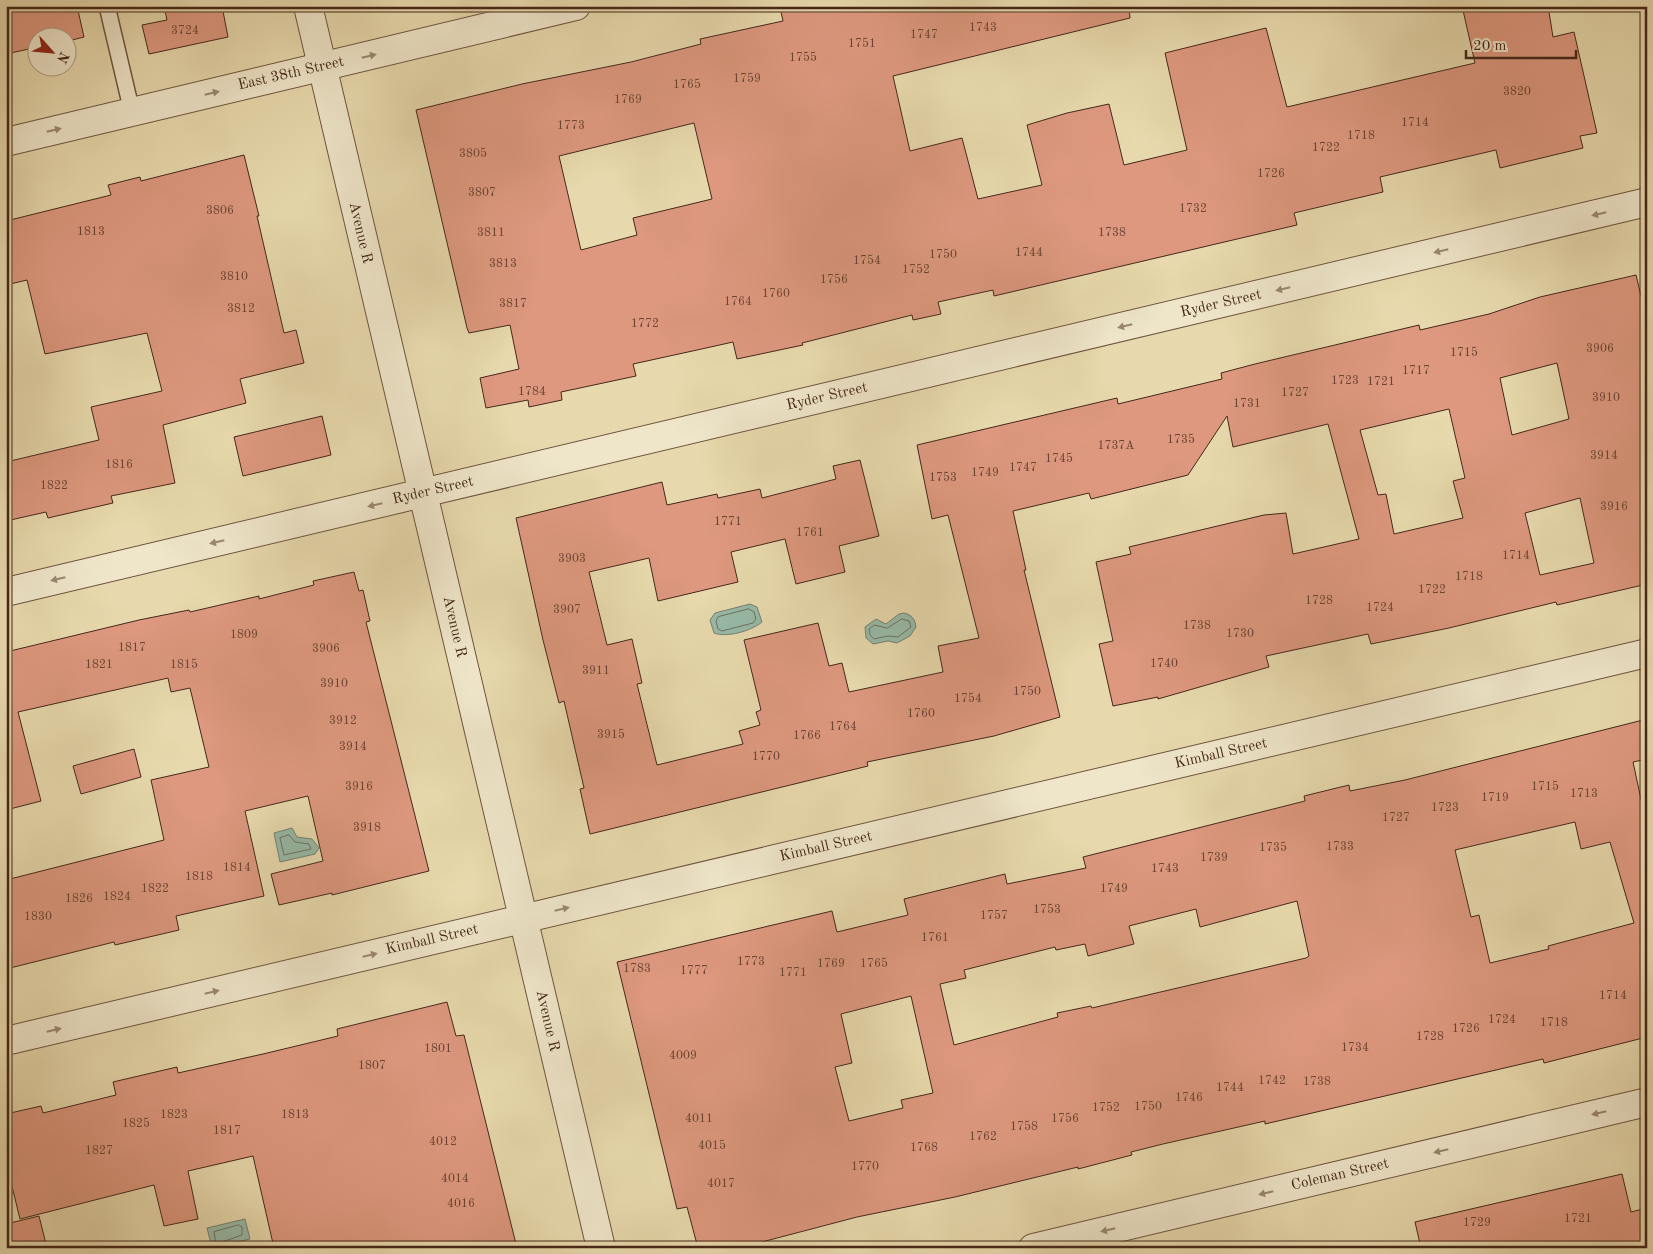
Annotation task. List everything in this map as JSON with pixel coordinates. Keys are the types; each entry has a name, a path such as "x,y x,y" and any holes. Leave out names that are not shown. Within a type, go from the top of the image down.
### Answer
{"street":[{"name":"Avenue R","path":"308,6 601,1248"},
{"name":"East 38th Street","path":"6,142 321,67 518,13 576,6"},
{"name":"Ryder Street","path":"6,592 1647,202"},
{"name":"Kimball Street","path":"6,1041 1647,653"},
{"name":"Coleman Street","path":"1033,1248 1647,1102"}],"lane":[{"path":"107,6 132,112"}],"water":[{"path":"750,604 757,607 762,622 739,633 725,635 714,633 710,620 715,613"},
{"path":"904,613 911,616 916,624 910,636 897,643 888,641 873,644 866,638 865,627 876,619 886,624 899,614"},
{"path":"292,828 297,837 312,839 319,848 315,854 280,862 274,833"},
{"path":"245,1219 250,1239 212,1248 207,1228"}],"building":[{"path":"6,6 77,6 84,37 78,38 78,28 28,28 28,49 6,54"},
{"path":"164,6 222,6 228,37 149,54 142,25 167,20"},
{"path":"805,6 1129,6 1130,18 893,76 910,151 962,138 978,199 1042,185 1027,125 1067,113 1109,104 1124,165 1187,150 1165,53 1266,28 1287,107 1475,63 1462,6 1548,6 1553,37 1574,32 1597,133 1580,136 1583,148 1500,168 1496,150 1380,177 1383,192 1294,213 1297,225 994,296 993,290 938,302 941,314 913,320 912,315 802,343 803,345 737,359 733,342 633,364 636,376 561,392 562,400 529,407 528,400 486,408 480,378 519,369 510,325 469,333 416,110 522,84 631,62 701,44 700,39 783,21 781,12","holes":["694,123 712,199 633,218 637,235 581,250 559,156"]},
{"path":"244,155 284,333 296,330 304,363 240,379 246,403 163,425 175,483 111,496 113,503 48,518 46,512 6,521 6,462 99,440 91,407 162,391 147,333 45,354 27,280 6,285 6,221 111,195 108,185 140,177 141,181"},
{"path":"1636,275 1647,321 1647,584 1557,605 1556,602 1449,628 1371,644 1368,634 1266,656 1269,667 1158,699 1158,697 1113,706 1099,644 1113,641 1096,562 1131,554 1129,547 1264,515 1286,513 1293,554 1359,539 1328,424 1233,447 1227,416 1188,475 1091,499 1089,493 1013,511 1026,570 1024,570 1060,717 994,736 867,762 868,766 590,834 580,789 584,788 564,701 559,703 516,518 662,482 667,505 717,494 718,498 760,489 762,498 836,479 833,466 860,460 879,536 839,546 845,572 796,584 785,539 731,552 738,582 658,601 649,558 589,572 607,645 632,639 642,683 637,684 657,765 743,744 739,731 760,725 756,712 761,710 744,640 818,623 829,666 842,663 849,692 943,672 938,646 979,638 948,515 932,519 917,445 1117,398 1118,404 1222,379 1221,373 1255,364 1419,325 1420,330 1489,314 1540,297","holes":["1557,363 1569,419 1512,435 1500,378","1449,409 1465,478 1453,481 1463,518 1394,534 1386,494 1378,495 1360,430","1580,498 1594,563 1540,575 1525,513"]},
{"path":"322,416 331,455 243,476 234,437"},
{"path":"354,572 359,591 363,590 370,621 366,622 429,871 332,895 332,893 279,905 271,874 323,861 308,796 245,811 264,896 176,916 179,930 115,945 114,942 6,969 6,880 164,840 151,780 209,767 190,688 171,692 168,678 18,712 41,801 6,810 6,652 139,620 189,610 190,612 259,596 259,599 314,585 313,581"},
{"path":"1647,719 1647,759 1633,762 1647,827 1647,1037 1544,1063 1543,1059 1265,1124 1265,1121 1163,1144 1131,1152 1132,1155 1078,1169 1078,1167 955,1197 857,1217 739,1248 698,1248 687,1207 677,1209 617,962 832,911 837,932 908,915 904,899 1005,874 1007,884 1086,868 1083,857 1305,801 1304,796 1349,785 1350,791 1405,780","holes":["1575,822 1581,849 1610,842 1634,923 1548,946 1549,949 1490,963 1479,915 1471,917 1455,850","1297,901 1309,956 1092,1008 1091,1006 1057,1013 1058,1017 954,1045 940,984 966,978 964,970 1055,947 1056,950 1085,944 1088,956 1134,944 1129,926 1196,909 1200,927","911,996 933,1093 901,1100 903,1108 849,1121 835,1067 852,1063 841,1014"]},
{"path":"134,749 141,777 81,794 73,766"},
{"path":"447,1002 456,1036 464,1035 517,1248 274,1248 253,1156 188,1171 198,1219 164,1226 154,1185 20,1219 6,1162 6,1114 41,1106 43,1113 116,1095 113,1082 177,1067 178,1073 263,1054 338,1036 337,1029"},
{"path":"1622,1174 1631,1212 1647,1208 1647,1248 1421,1248 1415,1222"},
{"path":"39,1216 47,1248 6,1248 6,1224"}]}
